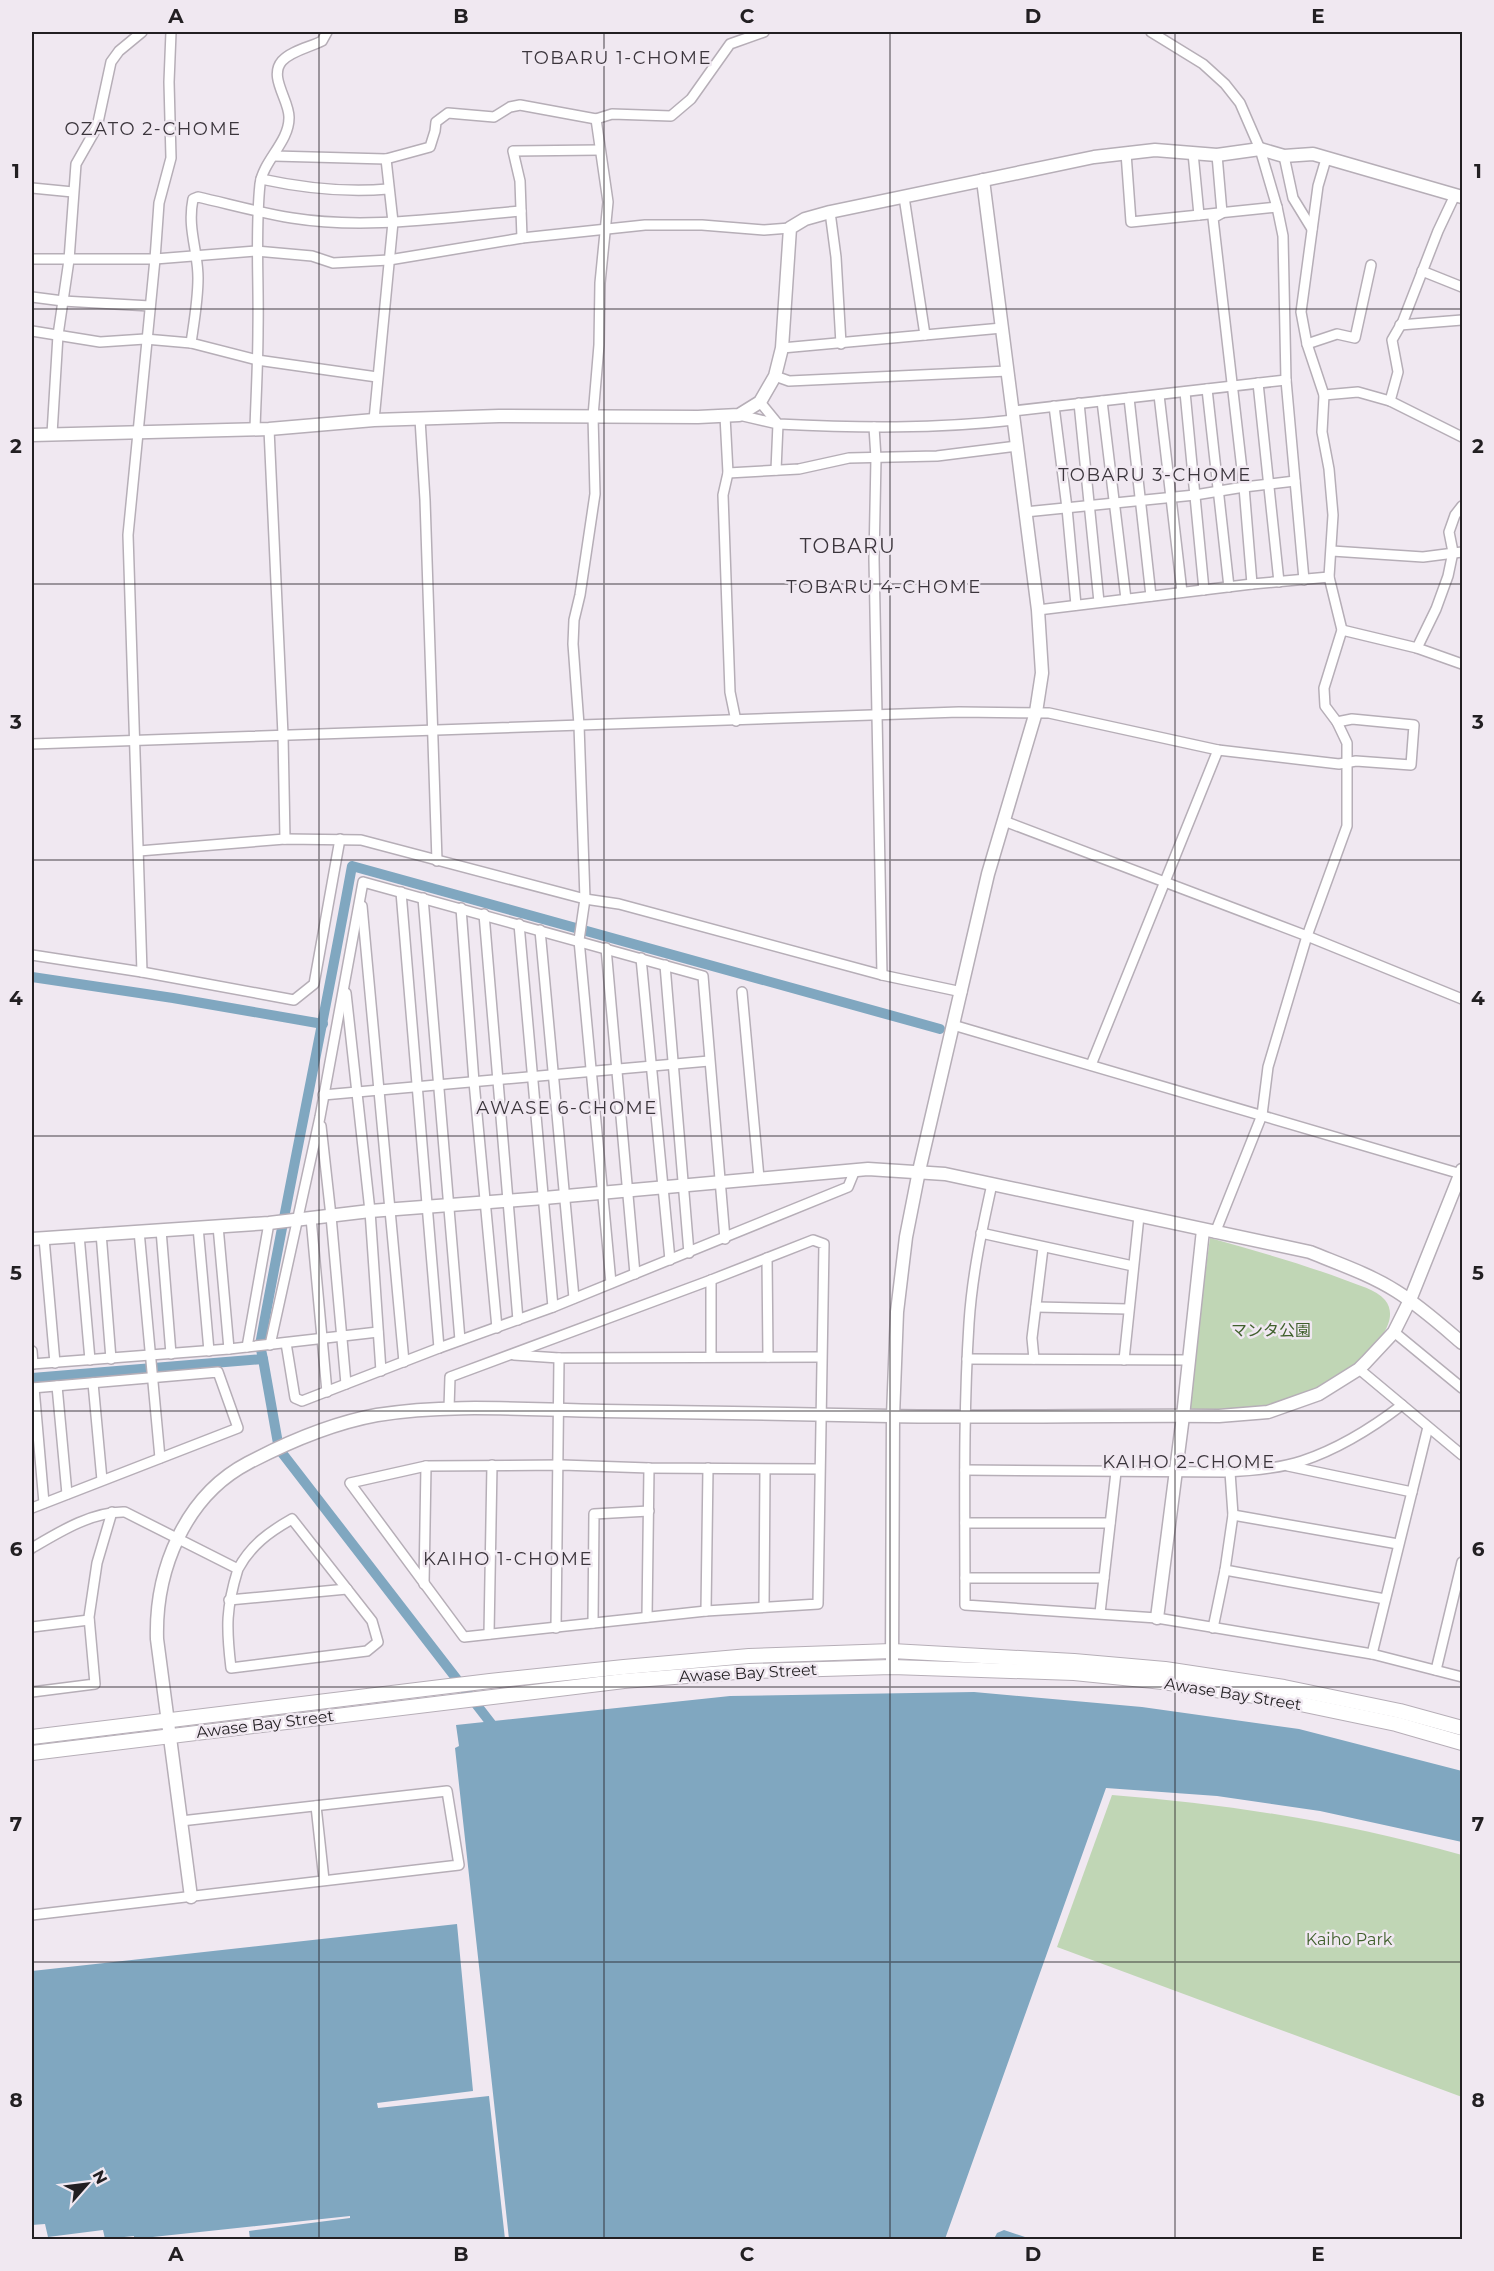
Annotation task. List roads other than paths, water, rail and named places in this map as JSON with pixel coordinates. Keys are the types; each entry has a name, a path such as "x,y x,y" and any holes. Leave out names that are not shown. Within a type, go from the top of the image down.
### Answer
{"main road":[{"name":"Awase Bay Street","path":"32,1737 490,1681 749,1656 892,1650 1165,1669 1284,1688 1400,1711 1462,1728"},
{"name":"Awase Bay Street","path":"32,1753 624,1681 749,1671 892,1667 1074,1673 1163,1682 1281,1700 1396,1724 1462,1743"}],"street":[{"path":"52,434 58,335 69,260 76,164 97,127 111,62 119,51 142,32"},
{"path":"142,972 128,535 159,203 171,158 169,82 171,32"},
{"path":"255,429 256,251 261,179 287,130 290,116 277,72 281,62 292,54 322,41 327,32"},
{"path":"274,156 386,159 430,147 436,122 448,113 494,117 510,107 520,105 596,119 612,114 671,116 691,99 730,44 764,32"},
{"path":"1151,32 1188,53 1225,84 1240,103 1260,149 1283,236 1286,380 1304,580"},
{"path":"596,119 608,202 600,283 599,345 593,416 595,494 580,595 574,620 573,644 579,725 585,898 579,940 611,1283"},
{"path":"32,259 155,259 256,251 312,256 333,263 389,260 522,238 645,225 764,230 790,228 805,219 830,212 1094,157 1155,150 1217,156 1260,149 1284,156 1312,154 1459,196 1422,271 1401,325 1392,340 1398,372 1390,401"},
{"path":"522,238 520,181 513,151 600,150"},
{"path":"1126,153 1131,222 1276,207"},
{"path":"1192,153 1199,215"},
{"path":"1217,156 1222,213"},
{"path":"1284,156 1293,198 1312,230"},
{"path":"374,420 393,222 386,159"},
{"path":"1157,1618 1189,1360 1209,1231 1262,1115 1268,1067 1307,936 1347,826 1347,743 1337,722 1325,706 1324,688 1341,630 1329,577 1333,515 1329,469 1322,432 1324,395 1307,344 1301,312 1318,186 1326,159"},
{"path":"261,179 303,188 366,191 388,189"},
{"path":"892,1667 893,1416 897,1312 906,1237 988,874 1036,712 1042,673 1038,610 982,180"},
{"path":"32,188 73,192"},
{"path":"191,344 198,277 190,214 193,199 198,197 292,218 393,222 521,211"},
{"path":"904,197 925,335"},
{"path":"830,212 836,257 841,344"},
{"path":"1222,213 1214,218 1244,487 1252,584"},
{"path":"739,415 760,402 775,376 782,348 790,228"},
{"path":"1307,344 1336,334 1355,338 1371,265"},
{"path":"1422,271 1462,287"},
{"path":"32,297 150,306"},
{"path":"1401,325 1462,320"},
{"path":"782,348 1002,328"},
{"path":"32,331 100,342 145,339 191,344 257,360 377,377"},
{"path":"775,376 789,381 1008,371"},
{"path":"32,435 269,429 374,420 593,416 739,415 778,424 948,427 1054,406 1286,380"},
{"path":"1258,383 1279,582"},
{"path":"1208,389 1229,586"},
{"path":"1185,392 1204,590"},
{"path":"1324,395 1358,392 1390,401 1462,437"},
{"path":"1159,395 1182,592"},
{"path":"1129,398 1151,596"},
{"path":"1102,401 1126,599"},
{"path":"760,402 778,424 776,470"},
{"path":"1079,404 1099,602"},
{"path":"1054,406 1077,605"},
{"path":"725,416 728,473 723,495 730,692 736,721"},
{"path":"420,419 425,500 437,861"},
{"path":"874,427 876,458 874,559 882,975"},
{"path":"269,429 283,735 285,839"},
{"path":"728,473 819,466 849,458 937,456 1017,446"},
{"path":"1025,512 1195,495 1295,482"},
{"path":"1417,648 1436,609 1458,552 1449,532 1462,506"},
{"path":"1332,551 1423,557 1458,552"},
{"path":"1038,610 1229,586 1329,577"},
{"path":"1341,630 1417,648 1462,663"},
{"path":"32,744 432,729 1036,712 1218,750 1339,764 1379,762 1411,765 1414,725 1352,719 1337,722"},
{"path":"1091,1065 1218,750"},
{"path":"1004,821 1307,936 1462,999"},
{"path":"139,851 285,839 361,840 585,898 619,904 882,975 962,992"},
{"path":"32,955 142,972 294,1000 314,984 340,840"},
{"path":"270,1345 320,1117 363,882 703,976 725,1239"},
{"path":"401,892 439,1348"},
{"path":"361,895 404,1362"},
{"path":"423,898 460,1340"},
{"path":"461,908 496,1328"},
{"path":"484,914 518,1320"},
{"path":"519,924 553,1306"},
{"path":"540,930 574,1298"},
{"path":"606,948 634,1274"},
{"path":"640,958 670,1260"},
{"path":"665,964 688,1253"},
{"path":"345,981 370,1211 381,1371"},
{"path":"742,992 759,1178"},
{"path":"191,1897 157,1621 163,1576 178,1537 190,1516 219,1484 247,1464 303,1438 375,1416 449,1408 893,1416 1240,1416 1268,1412 1318,1394 1359,1369 1394,1332 1410,1300 1462,1173 953,1025"},
{"path":"324,1095 709,1061"},
{"path":"320,1117 346,1384"},
{"path":"55,1363 38,1238 269,1223 390,1209 485,1203 868,1169 919,1172 992,1184 1310,1252 1355,1270 1393,1289 1410,1300 1462,1343"},
{"path":"286,1343 295,1398 302,1401 725,1239 848,1187 855,1170"},
{"path":"992,1184 981,1233 969,1321 965,1415 965,1605 1157,1618 1372,1654 1462,1677"},
{"path":"1124,1360 1139,1216"},
{"path":"311,1218 327,1392"},
{"path":"247,1347 269,1223"},
{"path":"218,1226 229,1349"},
{"path":"198,1227 209,1351"},
{"path":"160,1230 171,1354"},
{"path":"139,1231 160,1458"},
{"path":"101,1233 111,1359"},
{"path":"981,1233 1133,1266"},
{"path":"79,1235 90,1360"},
{"path":"449,1408 450,1377 813,1240 824,1244 818,1604 706,1611 464,1637 350,1483 426,1466 557,1465 765,1470 819,1469"},
{"path":"1034,1359 1032,1338 1043,1248"},
{"path":"767,1258 768,1357"},
{"path":"711,1280 711,1356"},
{"path":"1036,1307 1128,1309"},
{"path":"32,1351 32,1364 55,1363 209,1351 378,1332"},
{"path":"1394,1332 1462,1388"},
{"path":"511,1354 559,1358 821,1357"},
{"path":"556,1628 559,1358"},
{"path":"968,1359 1189,1360"},
{"path":"1359,1369 1462,1455"},
{"path":"32,1508 238,1428 218,1372 33,1388 44,1503"},
{"path":"93,1383 102,1480"},
{"path":"57,1386 67,1494"},
{"path":"965,1470 1230,1472 1283,1465 1303,1461 1364,1433 1402,1405"},
{"path":"1372,1654 1428,1426"},
{"path":"489,1634 492,1465"},
{"path":"1283,1465 1412,1492"},
{"path":"424,1584 426,1466"},
{"path":"647,1617 649,1468"},
{"path":"706,1611 708,1468"},
{"path":"764,1606 765,1470"},
{"path":"1100,1614 1116,1472"},
{"path":"1213,1628 1233,1515 1230,1472"},
{"path":"592,1623 594,1514 649,1511"},
{"path":"32,1692 95,1684 89,1620 97,1563 112,1512"},
{"path":"32,1548 69,1528 112,1512 125,1512 238,1569"},
{"path":"1233,1515 1398,1544"},
{"path":"292,1519 372,1621 378,1642 367,1651 231,1668 226,1621 238,1569 247,1552 268,1532 292,1519"},
{"path":"965,1522 1110,1523"},
{"path":"1436,1670 1462,1562"},
{"path":"1225,1570 1385,1599"},
{"path":"965,1578 1104,1578"},
{"path":"229,1600 347,1589"},
{"path":"32,1627 89,1620"},
{"path":"32,1916 459,1866 447,1791 181,1821"},
{"path":"316,1806 324,1880"}],"water":[{"path":"974,1692 1142,1707 1299,1729 1462,1771 1462,1842 1320,1811 1217,1796 1106,1788 945,2239 509,2239 455,1748 459,1746 456,1725 730,1696"},
{"path":"457,1924 473,2091 377,2103 378,2108 489,2096 505,2239 250,2239 249,2231 350,2218 350,2216 134,2239 134,2236 105,2239 103,2230 48,2237 45,2224 32,2225 32,1971"},
{"path":"1004,2230 1031,2239 994,2239 997,2233"}],"waterway":[{"path":"493,1726 279,1449 260,1345 352,866 940,1029"},
{"path":"32,977 323,1024"},
{"path":"32,1378 263,1359"}],"district":[{"name":"TOBARU 1-CHOME","path":"617,58"},
{"name":"OZATO 2-CHOME","path":"153,129"},
{"name":"TOBARU 3-CHOME","path":"1155,475"},
{"name":"TOBARU","path":"848,546"},
{"name":"TOBARU 4-CHOME","path":"884,587"},
{"name":"AWASE 6-CHOME","path":"567,1108"},
{"name":"KAIHO 2-CHOME","path":"1189,1462"},
{"name":"KAIHO 1-CHOME","path":"508,1559"}],"park label":[{"name":"マンタ公園","path":"1271,1330"},
{"name":"Kaiho Park","path":"1349,1939"}]}
